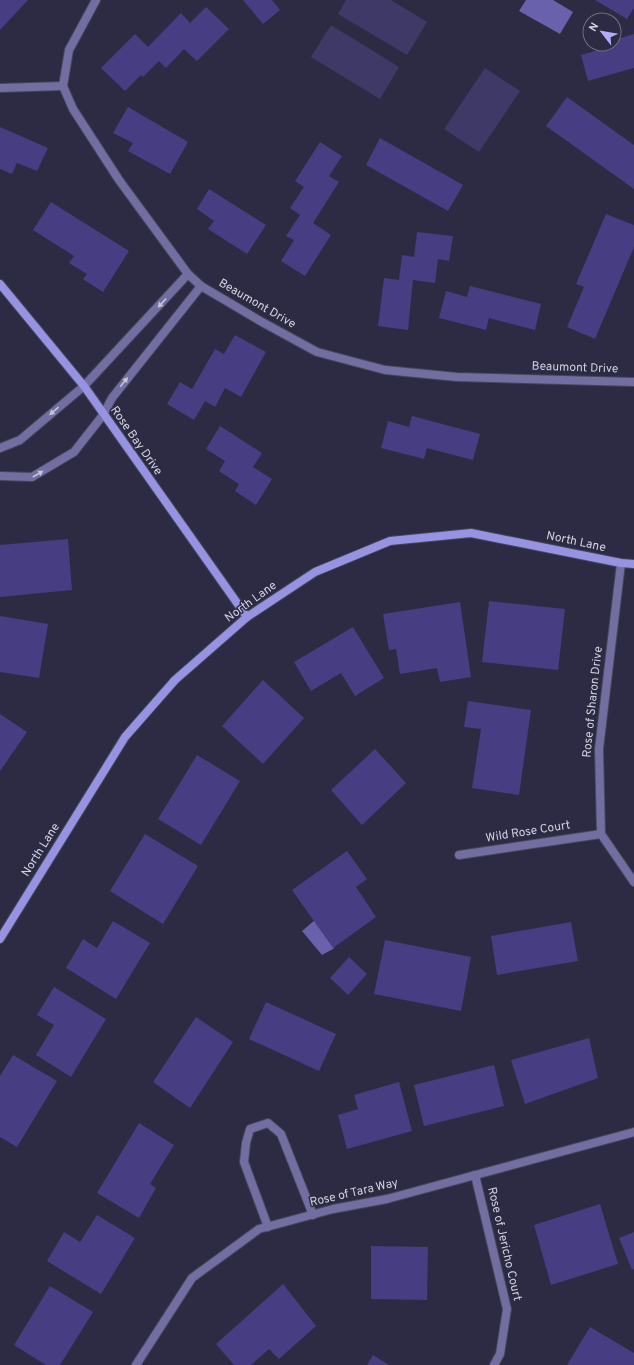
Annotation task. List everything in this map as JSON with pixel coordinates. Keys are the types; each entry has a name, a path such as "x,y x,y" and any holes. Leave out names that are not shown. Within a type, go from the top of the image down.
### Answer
{"street":[{"name":"Beaumont Drive","path":"96,0 69,50 64,86 73,109 120,180 188,274 202,286 262,322 317,352 385,370 458,376 634,382"},
{"path":"0,88 64,86"},
{"path":"0,448 20,440 84,386 188,274"},
{"name":"Rose Bay Drive","path":"0,284 84,386 246,617"},
{"path":"0,476 32,477 74,452 103,415 112,398 202,286"},
{"name":"North Lane","path":"0,939 125,737 175,680 246,617 315,572 390,541 471,533 621,564 634,564"},
{"name":"Rose of Sharon Drive","path":"601,834 599,749 621,564"},
{"path":"601,834 634,882"},
{"name":"Wild Rose Court","path":"459,855 601,834"},
{"path":"268,1227 244,1162 246,1143 250,1129 268,1123 281,1134 313,1215"},
{"name":"Rose of Tara Way","path":"136,1365 192,1278 259,1229 313,1215 387,1199 634,1132"},
{"name":"Rose of Jericho Court","path":"475,1175 507,1309 500,1354 494,1365"}],"shaded area":[{"path":"346,0 391,0 427,22 407,55 338,14"},
{"path":"526,0 553,0 573,12 560,34 519,11"},
{"path":"331,25 399,67 380,99 311,57"},
{"path":"485,68 520,91 479,152 444,129"},
{"path":"315,920 335,946 333,949 322,955 302,931"}],"building":[{"path":"0,0 28,0 0,30"},
{"path":"243,0 272,0 280,10 263,24"},
{"path":"595,0 634,0 634,8 627,19 622,16 622,12 615,12"},
{"path":"206,7 229,29 197,61 184,49 166,68 159,61 143,77 141,75 125,91 101,68 135,34 148,47 181,13 190,23"},
{"path":"634,34 634,68 588,81 581,55 592,52 622,52 622,38"},
{"path":"567,97 634,145 634,189 546,126"},
{"path":"128,107 188,142 170,174 128,151 133,143 113,133"},
{"path":"0,127 48,148 37,171 17,163 12,174 0,169"},
{"path":"380,138 463,185 448,211 366,165"},
{"path":"320,142 342,156 329,176 339,182 313,223 331,235 305,276 281,261 294,240 286,236 300,215 290,208 304,187 295,181"},
{"path":"209,189 266,225 247,254 208,229 214,221 197,209"},
{"path":"51,202 129,251 103,292 83,279 87,274 69,263 74,256 33,230"},
{"path":"606,214 634,225 634,247 595,339 567,327 584,287 576,284"},
{"path":"417,232 453,236 449,261 438,259 435,283 413,280 408,330 378,326 384,278 399,280 402,255 414,257"},
{"path":"470,286 541,304 535,330 489,318 486,330 439,318 446,291 467,297"},
{"path":"235,335 266,352 241,397 225,388 215,407 205,401 194,420 167,404 180,382 192,389 215,349 224,354"},
{"path":"412,416 480,434 473,460 427,448 424,459 381,448 388,421 409,427"},
{"path":"220,426 262,453 253,467 272,479 256,505 235,491 239,484 219,471 225,461 206,449"},
{"path":"68,539 72,590 0,597 0,545"},
{"path":"489,601 565,609 558,670 482,662"},
{"path":"460,602 471,677 440,682 437,668 400,674 396,649 389,650 383,614"},
{"path":"0,616 48,624 39,678 0,672"},
{"path":"353,627 384,678 355,696 341,673 311,691 294,662"},
{"path":"263,680 304,718 263,764 222,726"},
{"path":"468,701 531,710 519,795 472,788 481,729 464,727"},
{"path":"0,714 27,732 0,771"},
{"path":"375,749 406,783 362,825 331,790"},
{"path":"197,755 240,781 201,845 158,819"},
{"path":"145,834 198,866 163,924 110,891"},
{"path":"347,851 367,879 356,887 376,917 333,948 292,890"},
{"path":"113,921 150,943 116,999 66,968 83,939 97,948"},
{"path":"571,922 578,961 497,975 491,936"},
{"path":"385,940 471,957 461,1011 374,994"},
{"path":"349,957 367,974 348,995 330,978"},
{"path":"54,987 106,1019 71,1077 36,1055 54,1025 37,1015"},
{"path":"266,1002 336,1034 319,1071 249,1039"},
{"path":"196,1017 233,1042 190,1108 153,1082"},
{"path":"589,1038 598,1078 525,1104 511,1060"},
{"path":"13,1055 57,1081 17,1147 0,1137 0,1076"},
{"path":"494,1065 504,1106 424,1126 414,1085"},
{"path":"399,1082 412,1131 347,1149 338,1115 358,1109 354,1095"},
{"path":"139,1123 174,1145 150,1184 156,1188 139,1218 97,1193"},
{"path":"600,1204 618,1264 551,1285 534,1225"},
{"path":"97,1215 135,1238 101,1294 47,1261 64,1232 80,1242"},
{"path":"634,1232 634,1269 632,1270 619,1238"},
{"path":"371,1246 428,1247 427,1300 371,1299"},
{"path":"283,1284 316,1326 279,1359 269,1349 251,1365 234,1365 216,1344"},
{"path":"50,1286 93,1312 60,1365 46,1365 14,1345"},
{"path":"590,1327 634,1353 634,1365 567,1365"},
{"path":"373,1355 389,1365 367,1365"}]}
